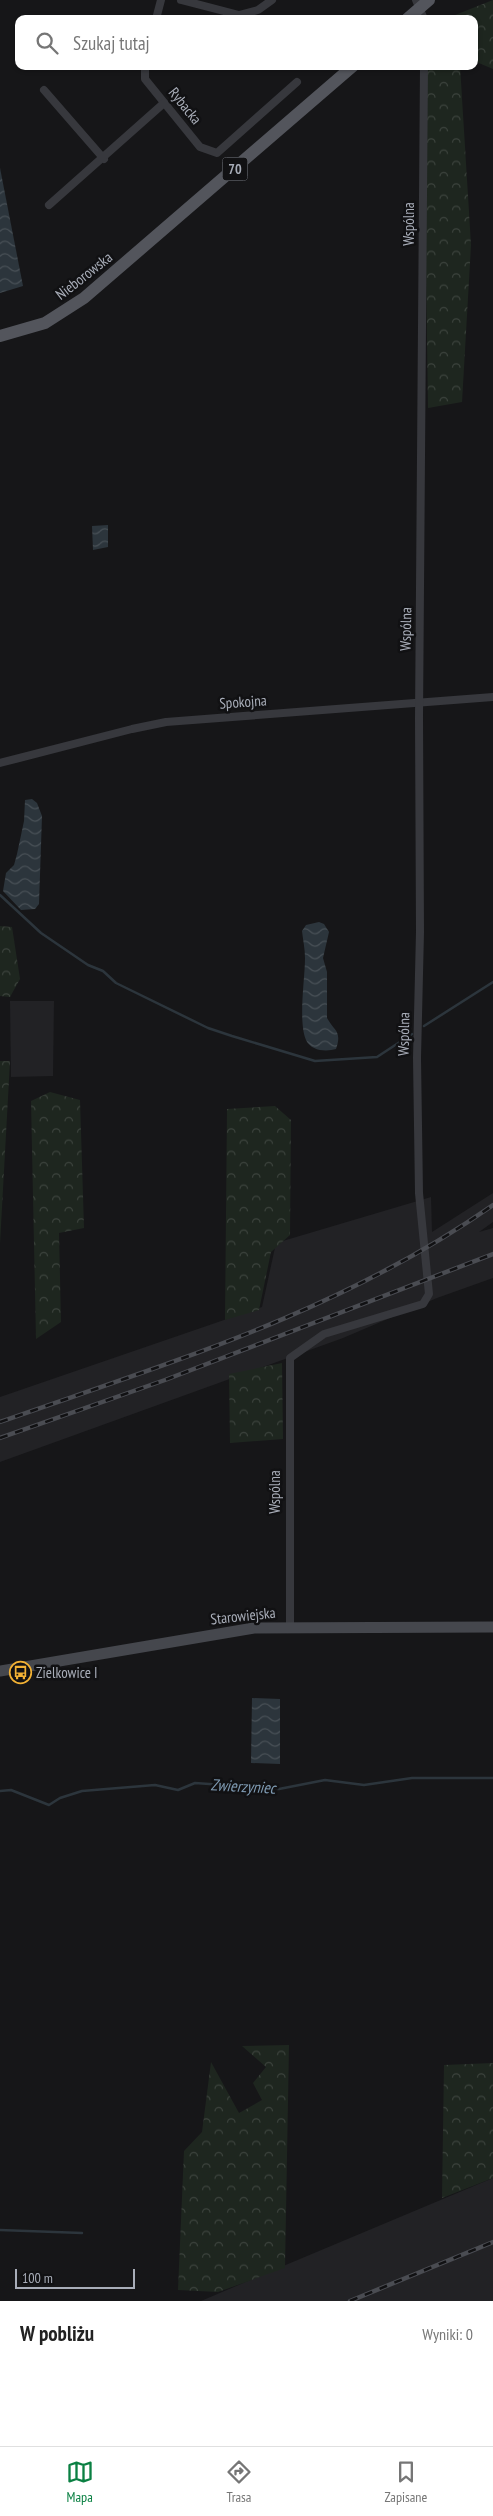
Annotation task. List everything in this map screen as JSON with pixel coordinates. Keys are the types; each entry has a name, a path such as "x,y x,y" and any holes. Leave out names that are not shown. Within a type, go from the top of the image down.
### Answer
{"main road":[{"path":"412,15 422,7"},
{"name":"Nieborowska","path":"0,336 37,326 63,314 98,288 347,70"}],"street":[{"path":"157,15 160,0"},
{"path":"181,0 239,15 258,10 272,0"},
{"name":"Rybacka","path":"145,70 145,79 200,147 217,153 297,82"},
{"name":"Wspólna","path":"290,1626 290,1358 324,1334 423,1304 428,1299 429,1292 419,1192 417,1058 420,932 419,702 424,70"},
{"path":"44,90 104,159"},
{"path":"49,205 104,159 164,103"},
{"name":"Spokojna","path":"0,763 166,722 493,697"},
{"name":"Starowiejska","path":"0,1671 217,1632 290,1626 493,1627"}],"shaded area":[{"path":"10,1001 54,1001 53,1076 11,1077"},
{"path":"493,1193 493,1222 479,1232 493,1228 493,1278 437,1298 343,1338 0,1462 0,1397 262,1307 276,1243 431,1197 432,1232"},
{"path":"493,2178 493,2301 201,2301 288,2264"}],"green space":[{"path":"493,0 493,69 478,63 478,15 455,15"},
{"path":"423,70 460,70 471,245 462,402 428,408"},
{"path":"0,926 12,927 20,979 10,997 0,996"},
{"path":"0,1061 10,1061 0,1243"},
{"path":"50,1092 80,1100 84,1228 59,1233 61,1322 36,1339 31,1101"},
{"path":"275,1106 291,1120 290,1235 271,1252 259,1310 225,1320 227,1109"},
{"path":"282,1363 283,1439 230,1443 229,1374"},
{"path":"289,2045 285,2268 218,2292 178,2290 184,2151 202,2132 211,2062 239,2113 262,2100 253,2083 266,2067 242,2046"},
{"path":"493,2063 493,2178 442,2198 444,2065"}],"water":[{"path":"0,168 23,286 0,293"},
{"path":"108,525 108,547 93,550 92,526"},
{"path":"32,799 37,803 42,816 39,904 35,909 21,910 3,891 6,873 14,865 17,854 24,821 25,800"},
{"path":"319,922 324,924 329,932 323,958 327,972 327,1018 338,1035 336,1049 328,1050 319,1050 308,1044 302,1022 305,958 302,931 306,925"},
{"path":"252,1698 280,1699 280,1764 251,1763"}],"waterway":[{"path":"0,895 41,933 88,965 103,971 116,983 208,1028 315,1061 377,1057 412,1034"},
{"path":"424,1026 493,982"},
{"name":"Zwierzyniec","path":"0,1791 11,1790 49,1805 60,1798 82,1791 155,1785 178,1790 195,1783 279,1789 325,1780 364,1785 412,1778 493,1778"},
{"path":"0,2230 82,2233"}],"railway":[{"path":"0,1422 192,1355 316,1305 435,1243 493,1205"},
{"path":"0,1438 165,1380 493,1254"},
{"path":"350,2301 493,2242"}],"place":[{"name":"Zielkowice I","path":"20,1673"}]}
